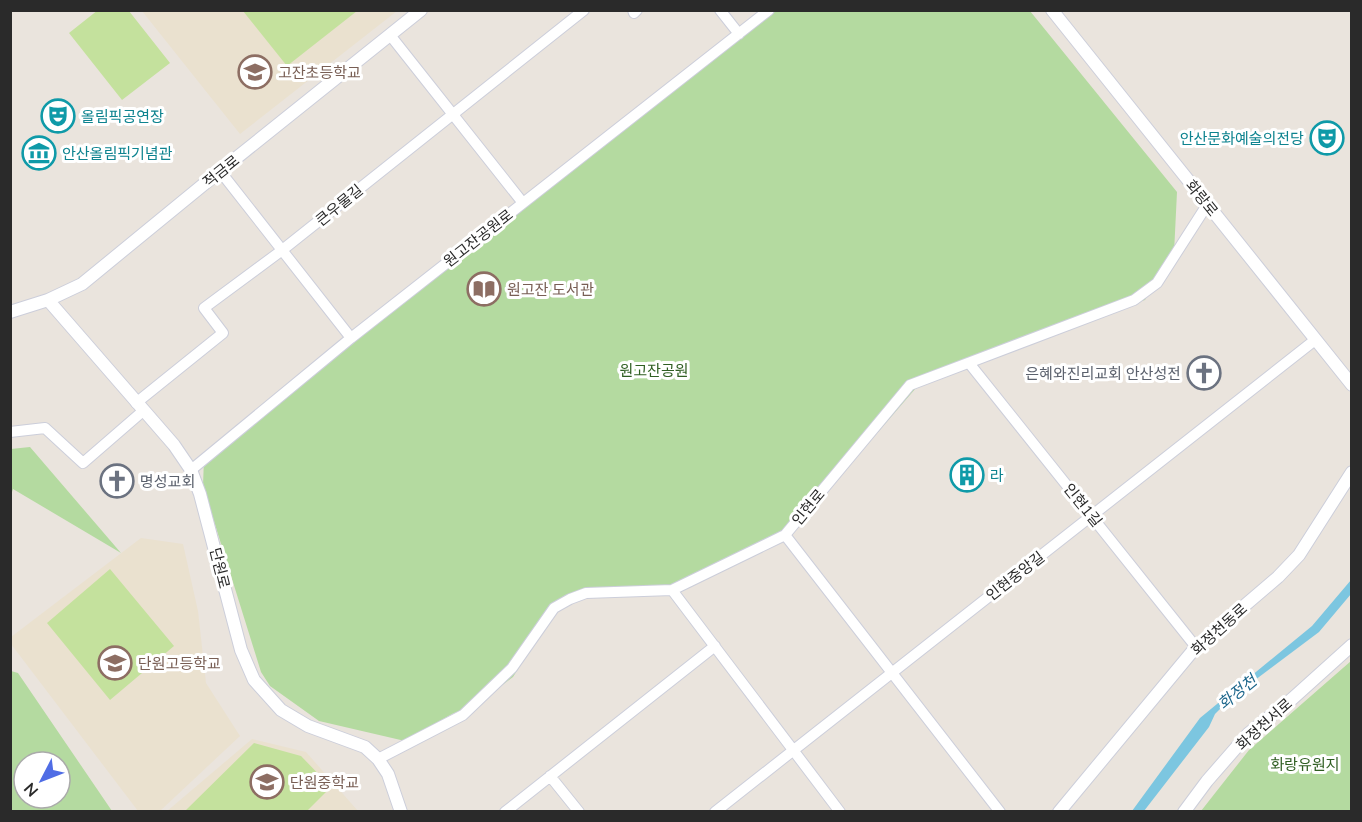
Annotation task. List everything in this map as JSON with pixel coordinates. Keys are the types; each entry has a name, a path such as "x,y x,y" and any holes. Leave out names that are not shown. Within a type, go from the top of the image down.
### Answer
{"street":[{"name":"적금로","path":"10,312 48,300 82,284 422,10"},
{"name":"큰우물길","path":"140,407 224,333 204,308 281,251 585,10"},
{"path":"720,10 739,34"},
{"name":"원고잔공원로","path":"191,470 351,338 769,10"},
{"name":"화랑로","path":"1052,10 1352,385"},
{"path":"390,35 524,203"},
{"path":"220,171 351,338"},
{"name":"인현로","path":"378,759 463,715 512,668 554,608 586,593 672,590 785,535 910,385 1134,300 1157,283 1207,205"},
{"name":"단원로","path":"48,300 174,445 191,470 207,518 241,650 254,680 281,710 308,726 365,747 378,759"},
{"name":"인현중앙길","path":"715,812 1315,340"},
{"name":"인현1길","path":"969,363 1196,648"},
{"path":"1337,367 1352,369"},
{"path":"10,432 45,428 82,463 140,407"},
{"name":"화정천동로","path":"1059,812 1196,648 1278,577 1299,555 1352,472"},
{"path":"785,535 1000,812"},
{"path":"672,590 840,812"},
{"name":"화정천서로","path":"1184,812 1207,781 1248,734 1292,699 1352,645"},
{"path":"505,812 715,646"},
{"path":"378,759 387,774 401,812"},
{"path":"550,776 579,812"}],"shaded area":[{"name":"고잔초등학교","path":"142,11 397,11 240,134"},
{"name":"단원고등학교","path":"141,538 183,544 198,611 206,683 240,736 160,811 138,811 11,644 11,637"},
{"name":"단원중학교","path":"252,739 306,752 358,811 166,812"}],"green space":[{"path":"98,10 129,11 170,63 122,100 69,33"},
{"path":"243,11 357,11 287,66"},
{"name":"원고잔공원","path":"775,11 1030,11 1177,192 1174,253 1145,300 1117,308 916,388 796,527 675,591 590,593 556,609 513,677 481,701 452,714 405,741 319,721 270,686 261,672 203,486 204,458"},
{"path":"30,447 121,553 13,489 11,495 11,449"},
{"path":"110,569 174,646 110,700 47,623"},
{"name":"화랑유원지","path":"1351,661 1351,811 1201,811 1249,750"},
{"path":"11,671 18,673 70,750 12,750 12,810 72,810 72,752 112,811 11,811"},
{"name":"단원중학교","path":"254,743 301,756 331,787 307,811 185,811"}],"water":[{"name":"화정천","path":"1351,580 1351,594 1319,632 1231,698 1215,714 1209,727 1144,811 1132,811 1200,718 1312,626"}],"place":[{"name":"고잔초등학교","path":"255,72"},
{"name":"올림픽공연장","path":"58,116"},
{"name":"안산문화예술의전당","path":"1327,138"},
{"name":"안산올림픽기념관","path":"39,153"},
{"name":"원고잔 도서관","path":"484,289"},
{"name":"은혜와진리교회 안산성전","path":"1204,373"},
{"name":"라","path":"967,475"},
{"name":"명성교회","path":"117,481"},
{"name":"단원고등학교","path":"115,663"},
{"name":"단원중학교","path":"267,782"}]}
